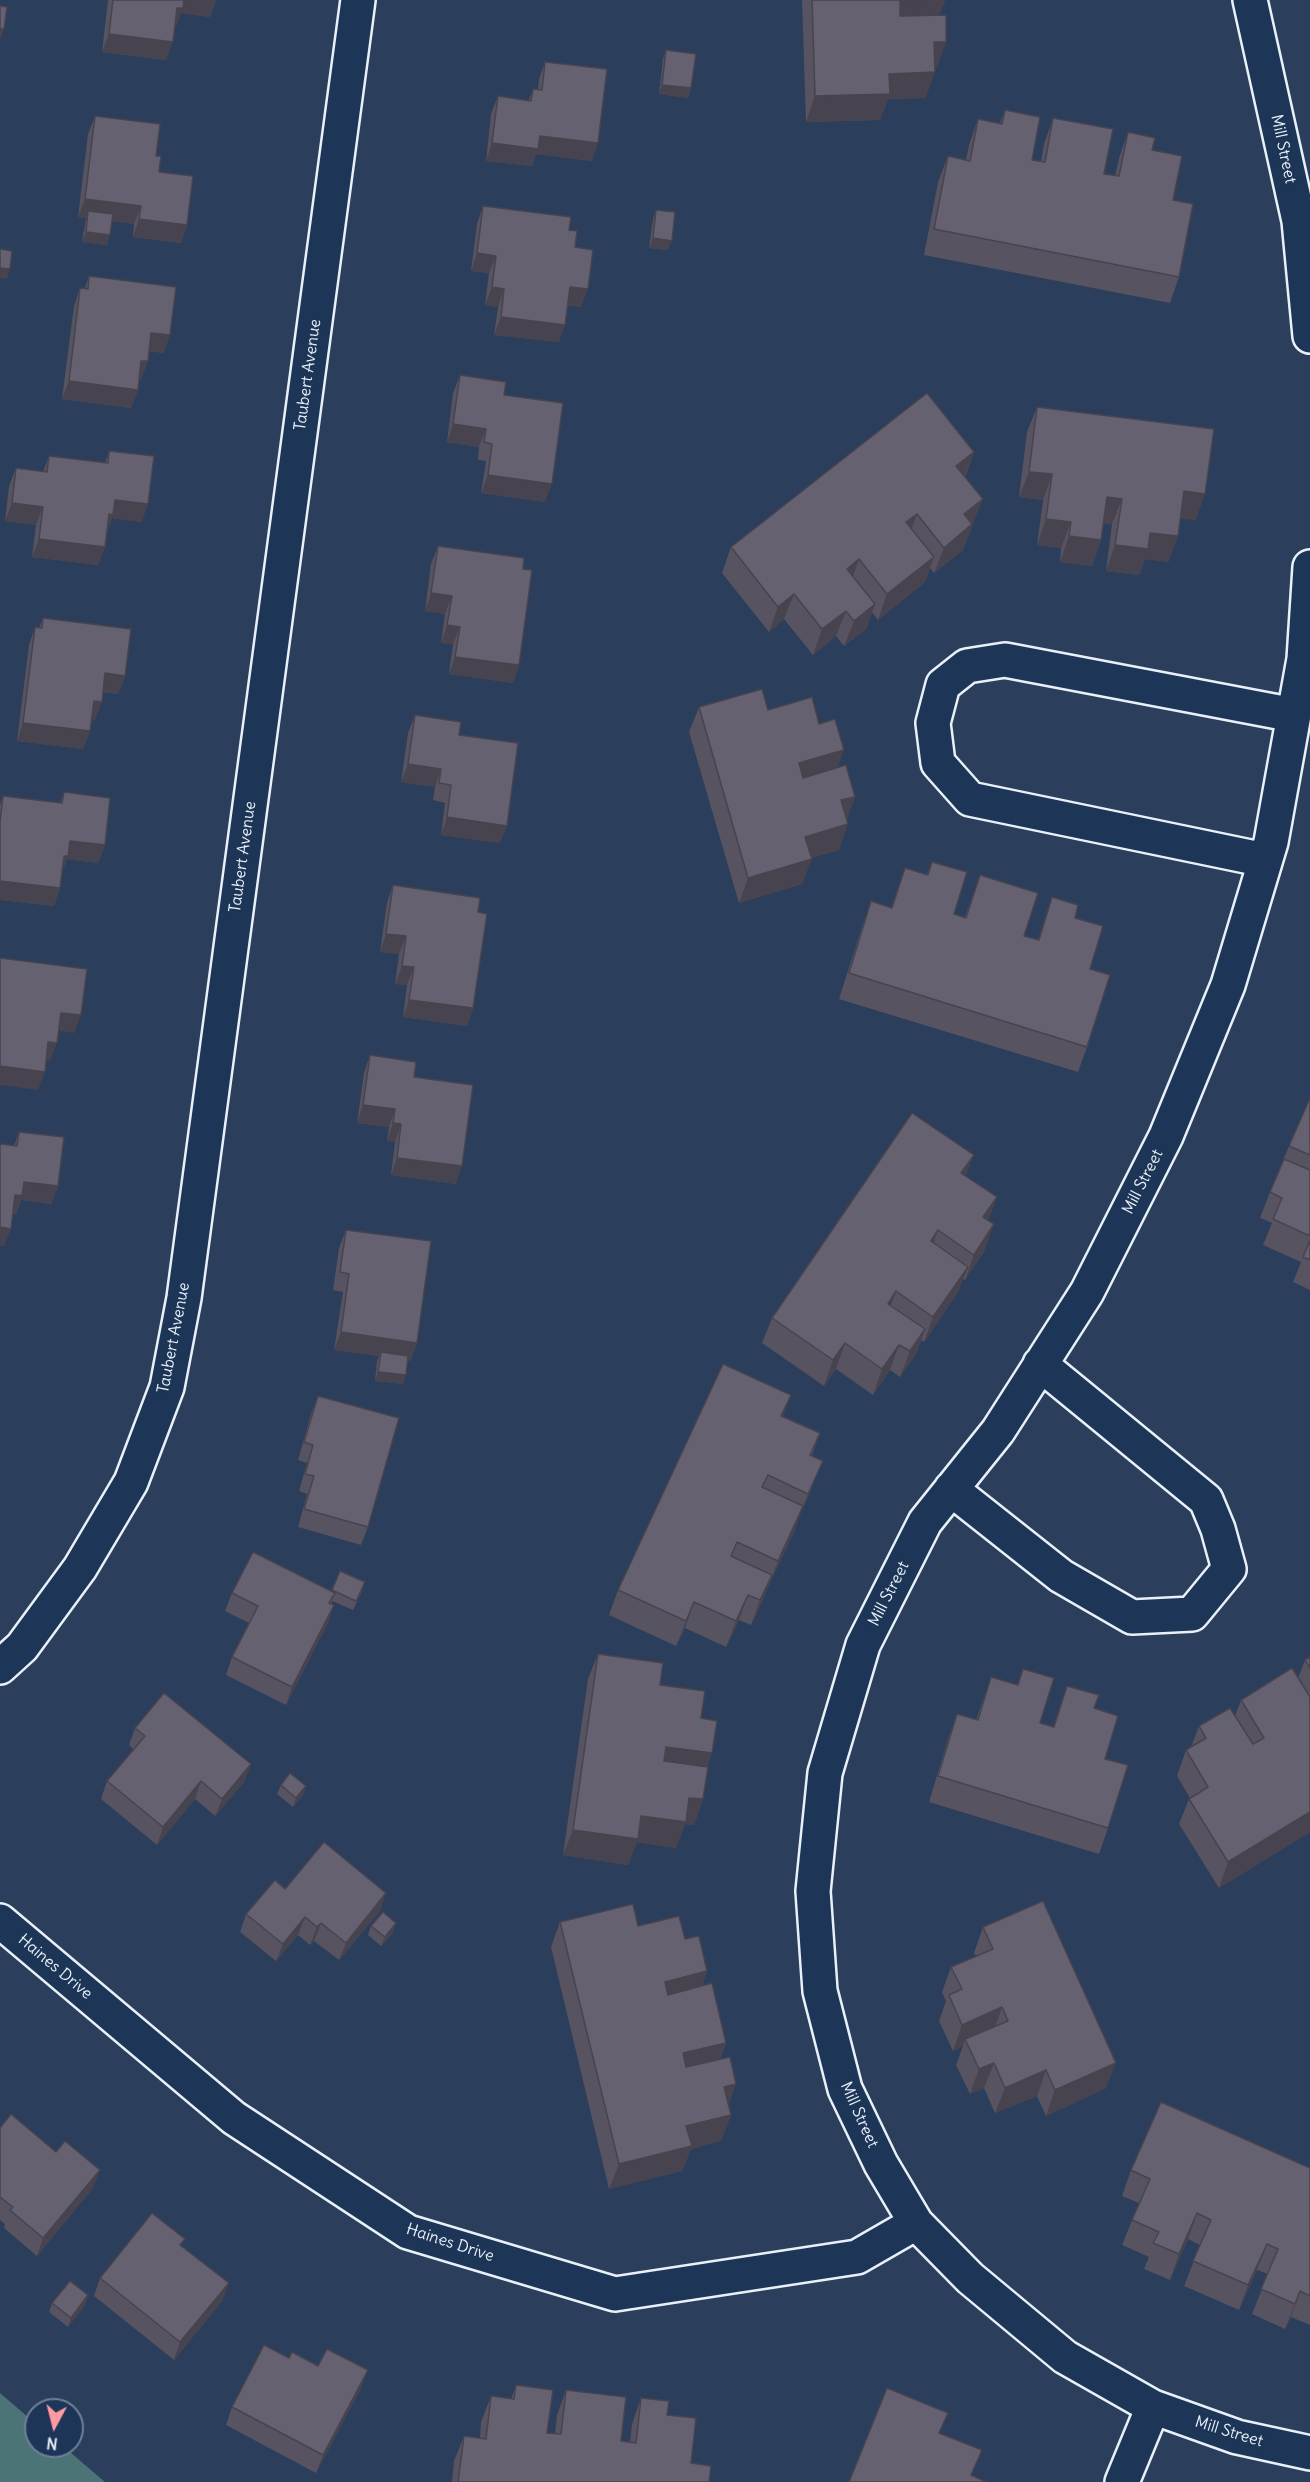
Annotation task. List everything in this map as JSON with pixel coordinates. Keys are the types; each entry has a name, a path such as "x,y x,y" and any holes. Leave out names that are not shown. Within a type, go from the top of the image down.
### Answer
{"street":[{"name":"Taubert Avenue","path":"0,1667 22,1647 80,1568 131,1482 167,1387 184,1298 358,0"},
{"name":"Mill Street","path":"1250,0 1299,221 1310,336"},
{"name":"Mill Street","path":"1310,567 1304,659 1294,715 1265,860 1228,985 1166,1136 1087,1292 998,1431 925,1522 863,1645 825,1773 813,1891 820,1991 845,2089 881,2164 916,2223 970,2278 1065,2357 1153,2408 1237,2437 1310,2453"},
{"path":"1265,860 970,799 938,763 933,723 943,685 967,666 1005,660 1294,715"},
{"path":"951,1489 1061,1576 1132,1617 1192,1614 1229,1569 1218,1529 1206,1500 1040,1364"},
{"name":"Haines Drive","path":"0,1921 234,2118 408,2232 615,2294 857,2257 916,2223"},
{"path":"1122,2482 1153,2408"}],"green space":[{"path":"0,2393 24,2414 24,2458 77,2458 105,2482 0,2482"}],"building":[{"path":"113,0 184,0 183,8 177,8 173,42 109,34"},
{"path":"812,0 934,0 900,1 900,16 946,15 946,42 934,42 935,72 889,74 890,94 815,96"},
{"path":"0,6 7,7 4,29 0,29"},
{"path":"666,50 696,54 691,88 662,85"},
{"path":"545,62 607,69 598,143 540,136 538,149 492,143 498,96 531,101 533,89 542,90"},
{"path":"1005,110 1040,117 1032,160 1045,162 1053,118 1113,129 1104,174 1119,176 1128,132 1155,138 1152,150 1182,156 1173,200 1193,204 1179,277 934,229 948,156 970,161 978,119 1002,124"},
{"path":"95,116 160,124 156,156 161,156 159,172 193,176 187,225 139,219 141,206 85,199"},
{"path":"483,206 571,217 569,230 577,231 575,247 593,250 588,289 570,287 565,325 501,317 504,289 492,287 496,256 477,253"},
{"path":"656,210 675,212 672,241 653,238"},
{"path":"88,211 113,214 110,235 86,232"},
{"path":"0,249 12,251 10,269 0,268"},
{"path":"89,276 176,287 170,335 151,333 148,361 141,361 138,390 69,381 80,288 88,289"},
{"path":"460,375 506,382 504,395 563,403 552,484 488,475 492,444 484,442 486,429 453,424"},
{"path":"927,393 974,452 956,466 983,499 964,514 972,524 944,548 917,514 906,522 934,557 887,594 859,559 847,569 875,604 854,621 846,611 822,629 794,594 778,607 731,547"},
{"path":"1037,407 1214,429 1205,494 1184,491 1178,536 1150,533 1148,549 1115,545 1122,499 1107,497 1101,540 1069,536 1071,522 1046,519 1052,474 1029,472"},
{"path":"109,451 154,456 148,504 115,500 113,515 109,514 105,547 39,539 43,507 12,503 16,468 47,472 49,456 108,463"},
{"path":"438,546 524,558 523,569 532,570 519,665 455,657 460,627 447,625 452,596 431,593"},
{"path":"43,618 131,629 125,676 105,673 102,702 94,701 90,731 23,723 35,627 42,628"},
{"path":"762,689 768,710 812,697 819,724 835,719 844,750 799,763 803,778 846,765 855,797 841,800 848,824 805,837 812,859 748,878 699,707"},
{"path":"415,715 461,722 459,735 518,743 507,826 447,817 451,785 439,783 441,769 408,764"},
{"path":"64,792 110,798 105,845 70,841 68,856 64,856 60,888 0,881 0,823 3,796 62,803"},
{"path":"932,862 967,872 954,914 966,918 980,875 1038,893 1024,936 1039,940 1052,897 1078,905 1075,918 1103,926 1090,969 1110,975 1087,1047 849,973 871,901 892,908 905,868 928,875"},
{"path":"393,885 480,898 478,912 487,914 473,1008 409,1000 414,967 402,966 406,936 386,934"},
{"path":"0,958 87,969 81,1015 61,1013 57,1043 48,1042 45,1072 0,1066"},
{"path":"370,1055 416,1062 414,1077 473,1085 462,1166 397,1158 401,1124 393,1123 395,1109 363,1105"},
{"path":"1310,1098 1310,1155 1289,1146"},
{"path":"912,1113 974,1155 961,1173 997,1197 983,1217 994,1224 974,1255 938,1230 931,1241 968,1267 933,1317 896,1291 888,1304 925,1329 910,1351 899,1345 882,1369 845,1343 833,1360 772,1318"},
{"path":"19,1132 64,1137 58,1186 24,1182 22,1196 15,1195 11,1229 0,1227 0,1144 17,1146"},
{"path":"1284,1159 1310,1170 1310,1236 1273,1219 1282,1198 1270,1192"},
{"path":"346,1230 431,1241 417,1343 341,1332 349,1274 340,1272"},
{"path":"1310,1240 1310,1260 1303,1257"},
{"path":"381,1352 408,1356 406,1375 378,1372"},
{"path":"723,1364 791,1395 781,1416 820,1433 810,1455 823,1461 808,1494 768,1475 762,1487 803,1506 778,1561 737,1542 731,1556 772,1575 760,1600 748,1595 736,1621 694,1602 686,1621 618,1590"},
{"path":"318,1396 399,1418 368,1527 304,1509 314,1476 305,1474 313,1445 304,1442"},
{"path":"253,1552 335,1593 329,1603 334,1605 292,1687 232,1657 258,1606 232,1593"},
{"path":"340,1571 365,1582 356,1601 332,1590"},
{"path":"598,1654 663,1663 660,1685 705,1691 701,1718 717,1721 712,1753 666,1747 664,1761 708,1767 703,1799 689,1798 686,1822 641,1816 638,1839 573,1830"},
{"path":"1310,1657 1310,1668 1305,1660"},
{"path":"1292,1668 1310,1697 1310,1812 1228,1862 1189,1799 1208,1787 1186,1750 1206,1738 1199,1726 1230,1708 1253,1744 1264,1738 1241,1700"},
{"path":"1023,1669 1054,1678 1040,1723 1054,1727 1067,1686 1099,1695 1094,1708 1118,1716 1105,1759 1128,1765 1108,1828 938,1776 957,1714 978,1720 991,1677 1018,1685"},
{"path":"164,1693 251,1764 222,1799 201,1781 163,1827 107,1781 145,1736 135,1728"},
{"path":"290,1773 306,1786 296,1798 281,1785"},
{"path":"324,1842 386,1893 346,1943 321,1923 317,1927 305,1917 283,1944 246,1914 275,1880 285,1889"},
{"path":"1043,1901 1116,2063 1055,2090 1046,2070 1005,2088 994,2063 979,2069 965,2039 1008,2021 1002,2007 962,2025 949,1995 962,1989 951,1967 993,1949 983,1927"},
{"path":"633,1904 638,1926 679,1916 685,1939 699,1936 707,1971 665,1982 668,1995 712,1983 726,2043 683,2053 686,2067 730,2057 736,2084 724,2087 731,2115 686,2126 692,2146 619,2164 560,1922"},
{"path":"383,1912 396,1923 385,1937 371,1926"},
{"path":"1161,2102 1310,2168 1310,2296 1300,2291 1295,2304 1261,2289 1278,2249 1267,2244 1248,2285 1193,2261 1211,2220 1197,2213 1179,2254 1153,2243 1159,2232 1132,2220 1150,2179 1131,2170"},
{"path":"11,2114 56,2152 65,2141 100,2170 43,2238 10,2210 13,2207 0,2197 0,2128"},
{"path":"152,2213 185,2239 180,2245 229,2283 180,2342 100,2278"},
{"path":"70,2281 88,2295 71,2318 52,2303"},
{"path":"264,2345 289,2358 292,2352 318,2366 327,2349 368,2370 323,2455 232,2407"},
{"path":"516,2385 553,2390 547,2433 561,2434 566,2390 626,2397 621,2441 636,2443 641,2398 669,2401 667,2415 696,2418 691,2463 711,2466 709,2482 458,2482 464,2436 486,2439 491,2396 514,2399"},
{"path":"887,2388 948,2413 939,2433 982,2450 971,2475 986,2482 849,2482"}]}
